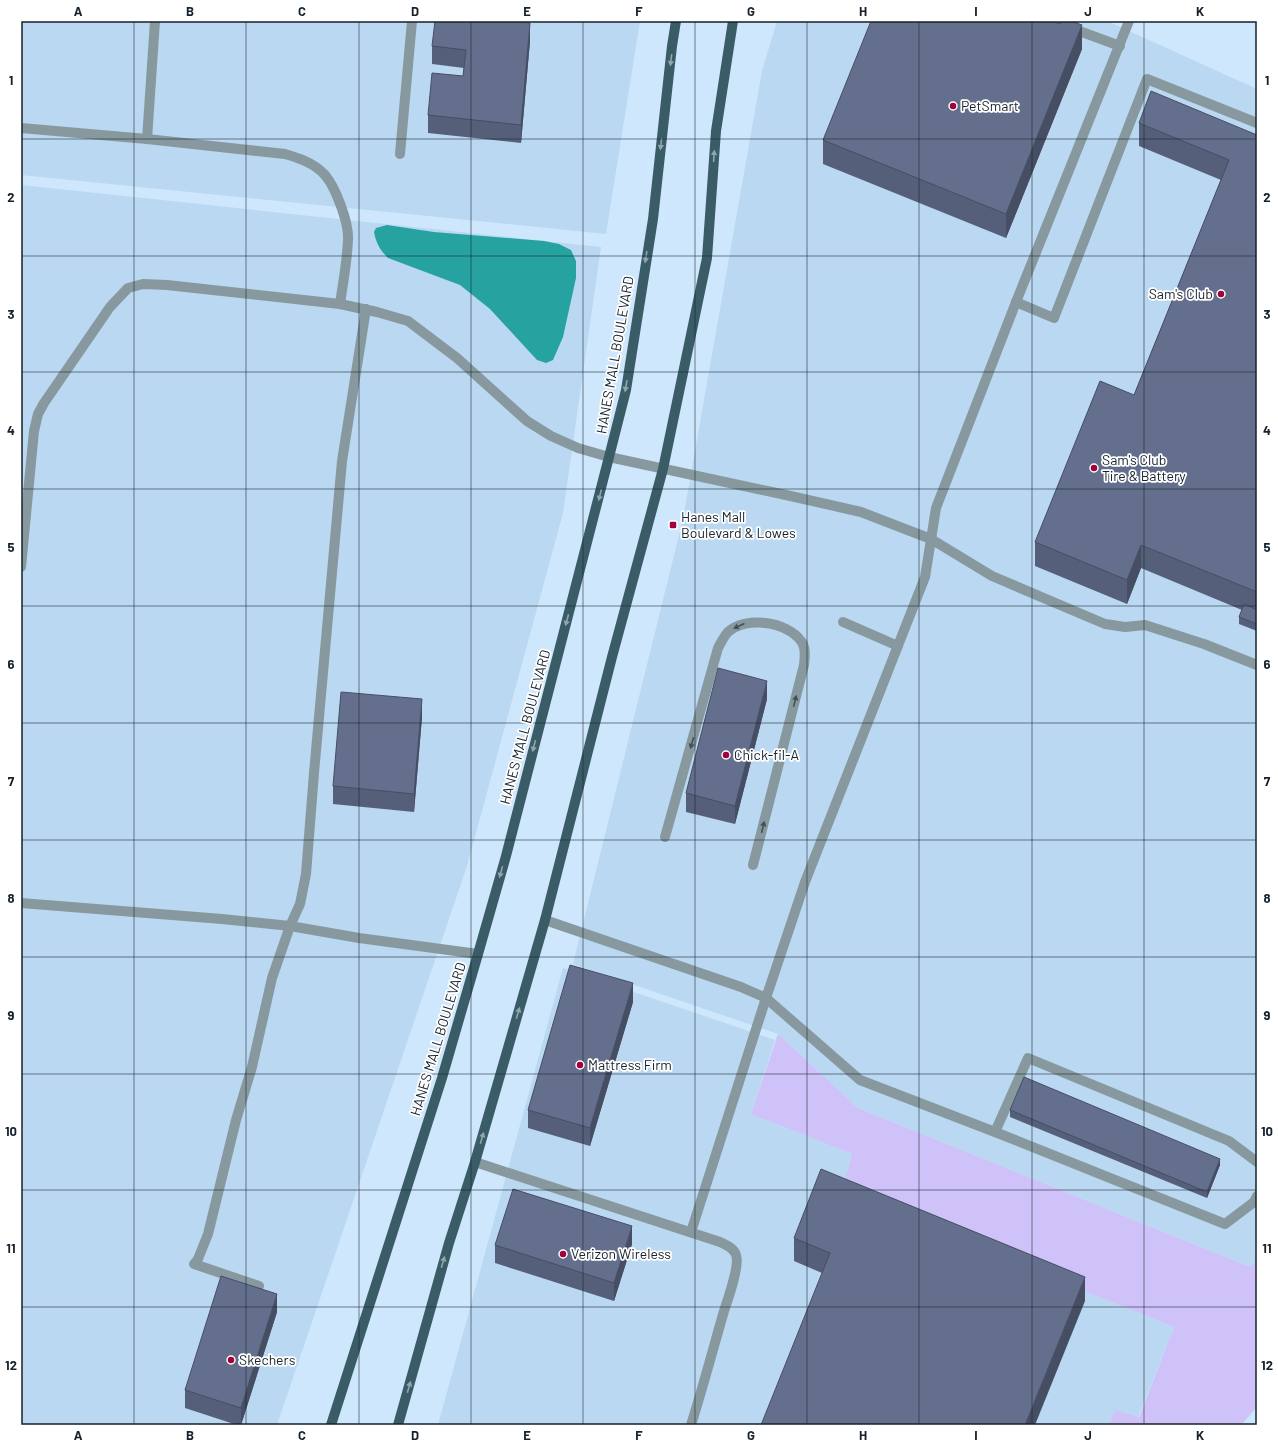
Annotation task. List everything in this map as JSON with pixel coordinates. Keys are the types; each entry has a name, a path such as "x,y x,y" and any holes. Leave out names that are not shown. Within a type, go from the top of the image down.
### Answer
{"main road":[{"name":"HANES MALL BOULEVARD","path":"331,1425 442,1078 478,954 506,856 610,457 626,390 652,219 676,21"},
{"path":"398,1425 449,1243 475,1162 545,920 610,664 662,469 707,258 716,132 733,21"}],"lane":[{"path":"147,139 155,21"},
{"path":"400,154 412,21"},
{"path":"1052,21 1120,46"},
{"path":"691,1232 805,882 925,577 936,508 1016,302 1129,21"},
{"path":"1016,302 1054,318 1147,79 1257,123"},
{"path":"21,128 147,139 285,154 306,161 325,175 337,196 344,215 349,239 340,304"},
{"path":"21,567 34,432 38,414 76,354 110,307 128,288 143,284 167,285 340,304 366,309 408,321 457,358 527,421 551,436 578,448 662,469 862,512 931,539 992,576 1105,624 1125,627 1145,626 1204,644 1257,665"},
{"path":"259,1286 194,1264 198,1259 208,1234 236,1120 252,1067 272,978 290,926 300,904 306,874 342,461 366,309"},
{"path":"665,837 718,648 728,632 743,624 758,622 780,627 793,632 801,641 805,652 804,665 753,865"},
{"path":"842,622 898,646"},
{"path":"21,903 290,926 359,938 478,954"},
{"path":"545,920 741,987 766,998 860,1080 1224,1224 1254,1202 1257,1196"},
{"path":"994,1132 1028,1058 1229,1141 1257,1162"},
{"path":"475,1162 691,1232 728,1246 736,1254 737,1262 705,1380 691,1425"}],"shaded area":[{"path":"21,21 640,21 606,234 21,175"},
{"path":"777,21 1107,21 1257,89 1257,1259 1250,1267 858,1108 778,1034 573,964 683,519 762,71"},
{"path":"21,185 601,247 563,513 467,866 277,1425 21,1425"},
{"path":"387,225 434,232 544,241 559,244 571,250 576,261 576,278 563,337 553,360 546,363 537,360 490,309 460,285 388,258 379,246 374,232 376,228"},
{"path":"563,968 775,1040 751,1114 852,1154 841,1194 1174,1327 1138,1417 1115,1410 1109,1425 438,1425"},
{"path":"778,1034 858,1108 1250,1267 1257,1259 1257,1407 1241,1425 1109,1425 1115,1410 1139,1417 1174,1327 841,1194 852,1154 751,1114"}],"building":[{"path":"435,21 513,21 530,23 521,125 428,115 432,73 463,76 466,50 432,46"},
{"name":"PetSmart","path":"871,21 1051,21 1060,24 1061,21 1071,21 1082,25 1006,214 823,140"},
{"name":"Sam's Club","path":"1151,91 1257,135 1257,592 1141,545 1127,580 1035,542 1100,381 1134,395 1229,160 1139,123"},
{"path":"1244,604 1257,610 1257,624 1239,617"},
{"name":"Chick-fil-A","path":"718,668 767,681 735,806 686,793"},
{"path":"341,692 422,699 414,794 333,786"},
{"name":"Mattress Firm","path":"570,965 633,983 590,1128 528,1110"},
{"path":"1024,1077 1220,1159 1207,1192 1010,1110"},
{"path":"821,1169 1085,1277 1025,1425 761,1425 830,1253 794,1238"},
{"name":"Verizon Wireless","path":"513,1189 632,1226 614,1283 495,1245"},
{"name":"Skechers","path":"221,1276 277,1294 241,1408 185,1390"}],"place":[{"name":"PetSmart","path":"953,106"},
{"name":"Sam's Club","path":"1221,294"},
{"name":"Sam's Club Tire & Battery","path":"1094,468"},
{"name":"Hanes Mall Boulevard & Lowes","path":"673,525"},
{"name":"Chick-fil-A","path":"726,755"},
{"name":"Mattress Firm","path":"580,1065"},
{"name":"Verizon Wireless","path":"563,1254"},
{"name":"Skechers","path":"231,1360"}]}
